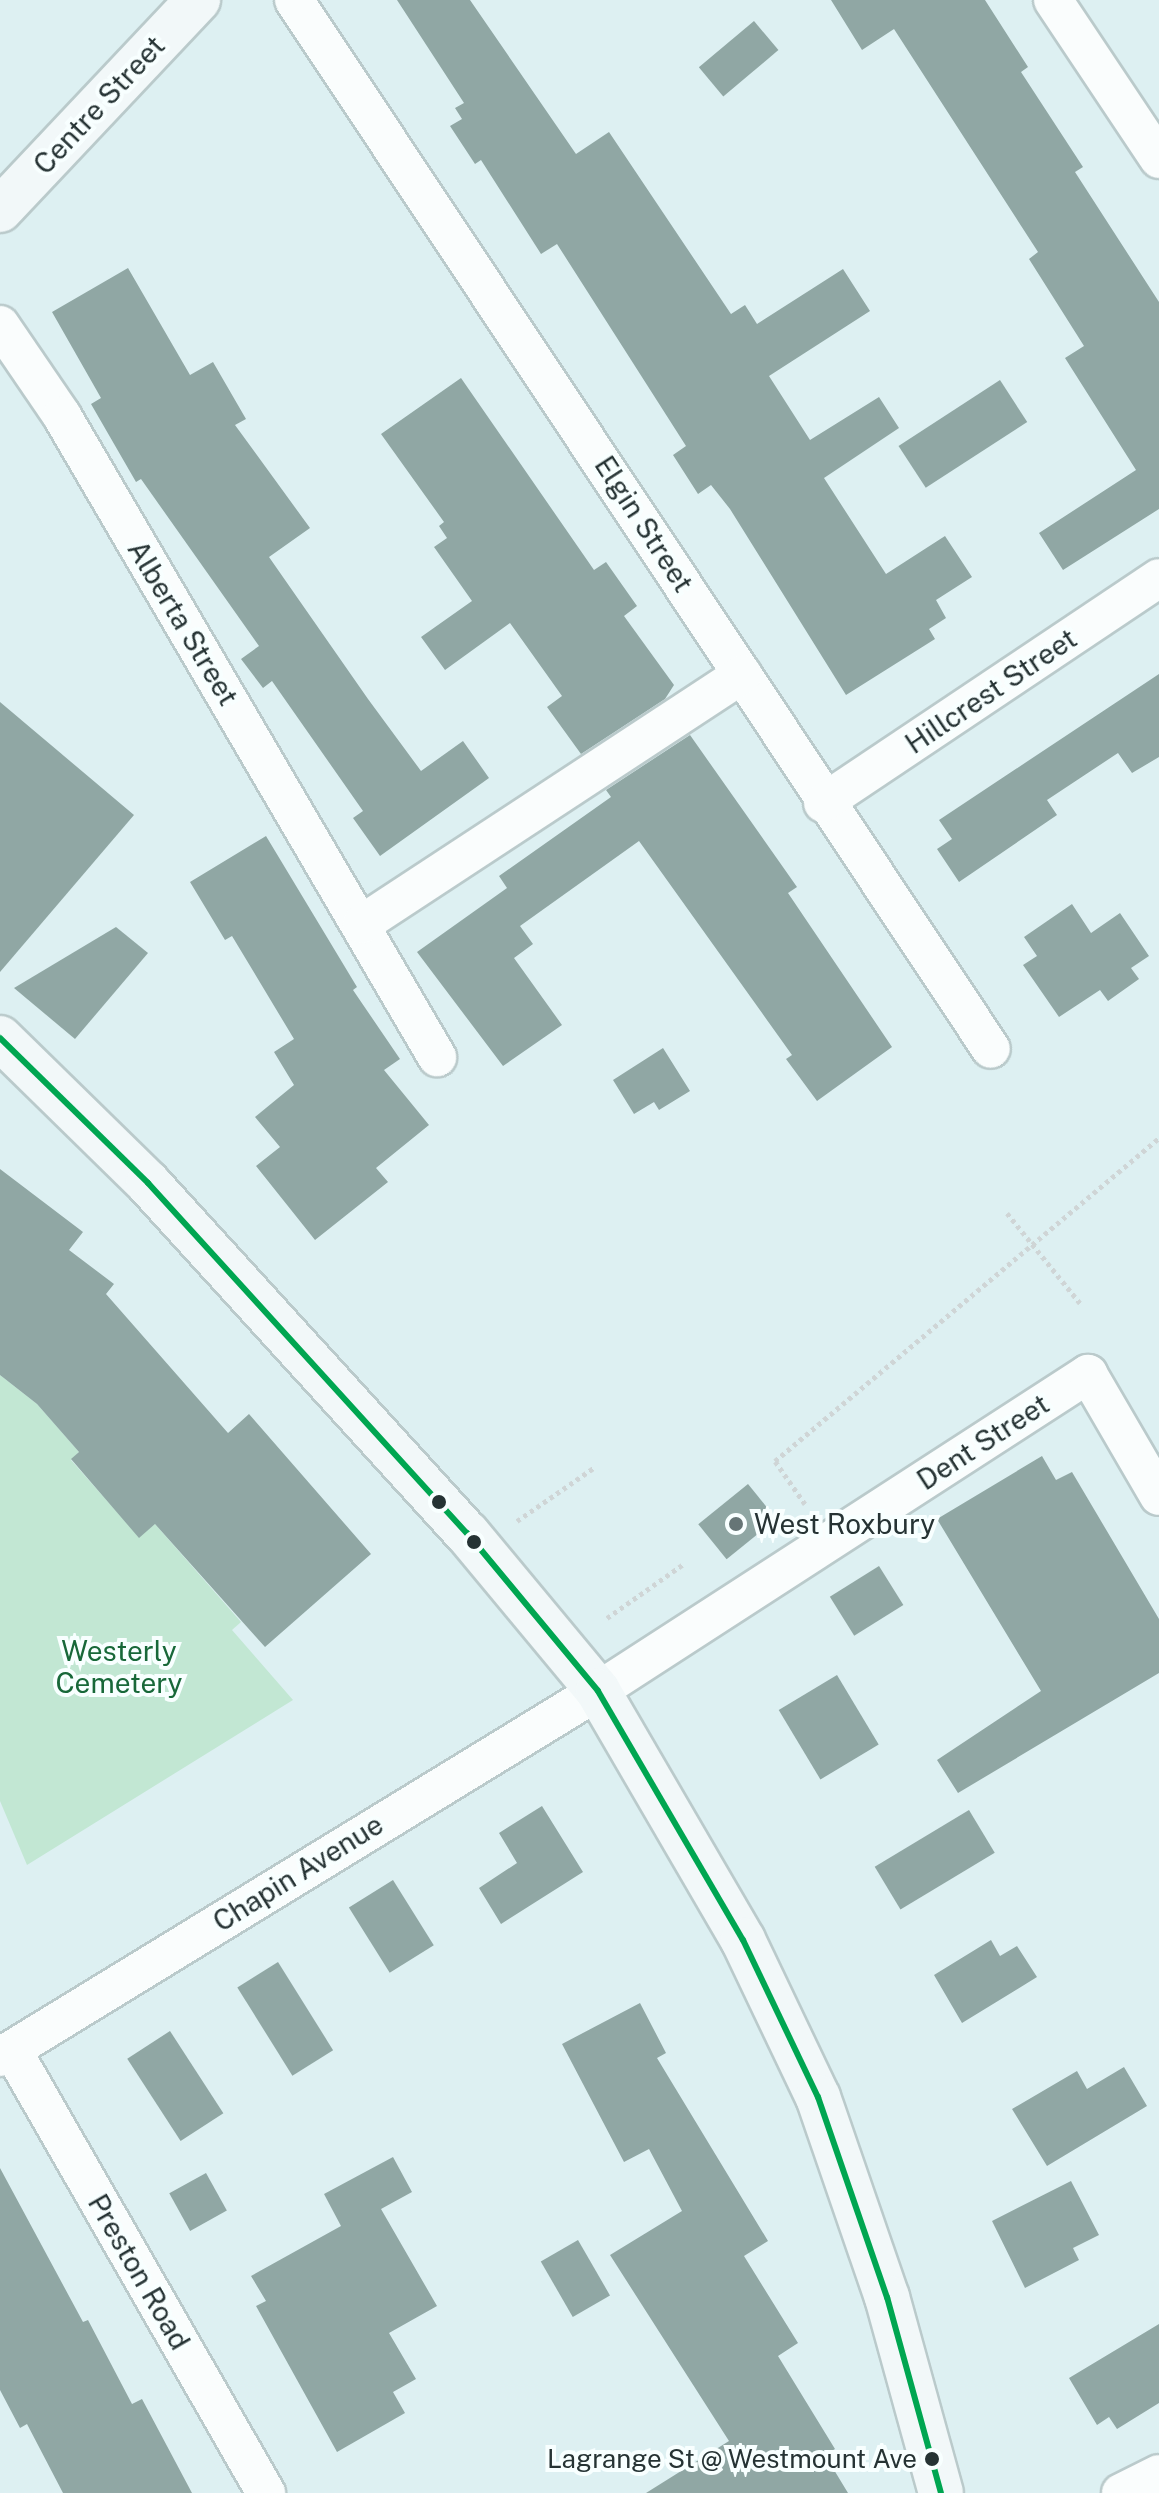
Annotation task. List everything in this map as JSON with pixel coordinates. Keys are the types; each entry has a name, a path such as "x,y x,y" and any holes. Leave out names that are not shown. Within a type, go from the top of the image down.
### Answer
{"main road":[{"name":"Centre Street","path":"0,210 198,0"},
{"path":"0,1038 148,1183 467,1533 598,1691 743,1940 818,2097 882,2282 941,2493"}],"street":[{"name":"Elgin Street","path":"294,0 742,674 823,803 991,1049"},
{"path":"1053,0 1159,159"},
{"name":"Alberta Street","path":"0,325 122,522 362,924 437,1057"},
{"name":"Hillcrest Street","path":"823,803 1159,578"},
{"path":"362,924 742,674"},
{"name":"Dent Street","path":"598,1691 1088,1374 1159,1496"},
{"name":"Chapin Avenue","path":"6,2054 598,1691"},
{"name":"Preston Road","path":"6,2054 266,2493"},
{"path":"1121,2493 1159,2474"}],"path":[{"path":"807,1506 775,1461 1159,1138"},
{"path":"1007,1213 1080,1303"},
{"path":"516,1522 595,1467"},
{"path":"607,1618 685,1563"}],"green space":[{"name":"Westerly Cemetery","path":"0,1375 37,1404 79,1452 71,1460 139,1537 155,1524 241,1622 232,1630 293,1700 27,1865 0,1801"}],"building":[{"path":"397,0 470,0 576,154 609,132 731,314 745,305 757,324 843,269 870,311 769,376 810,440 879,397 899,428 824,478 886,574 945,536 972,577 936,600 946,618 929,629 935,639 846,695 730,509 711,485 698,494 673,455 686,446 557,244 541,254 481,160 475,164 450,126 462,119 455,108 464,103"},
{"path":"831,0 985,0 1028,67 1021,72 1083,167 1075,172 1159,302 1159,509 1063,570 1039,533 1136,470 1065,358 1084,346 1029,259 1038,252 894,29 862,50"},
{"path":"754,21 778,50 723,96 699,67"},
{"path":"128,268 190,375 213,362 246,419 235,425 310,528 269,557 368,699 421,771 463,741 489,778 380,856 353,818 363,811 272,681 263,688 241,659 259,646 141,479 136,482 91,404 101,398 52,312"},
{"path":"461,378 594,570 606,562 637,606 624,616 674,685 665,699 581,754 547,707 562,696 510,623 445,670 421,637 472,601 434,547 447,538 439,526 444,522 381,434"},
{"path":"1000,380 1027,422 926,488 899,446"},
{"path":"1159,674 1159,757 1132,773 1118,753 1047,800 1057,815 959,882 937,849 952,839 939,820"},
{"path":"0,702 134,815 0,972"},
{"path":"690,735 797,887 788,893 892,1047 817,1101 786,1059 792,1055 639,841 520,926 533,944 514,958 562,1025 503,1066 417,952 507,888 499,876 611,797 606,790"},
{"path":"266,836 357,987 353,990 400,1059 384,1070 429,1125 376,1168 388,1182 315,1240 256,1166 280,1147 255,1117 294,1085 274,1052 294,1039 232,936 225,940 190,882"},
{"path":"1072,904 1091,933 1120,913 1149,956 1131,968 1139,979 1108,1001 1100,990 1059,1017 1023,965 1037,956 1024,937"},
{"path":"116,927 148,953 75,1039 14,988"},
{"path":"663,1048 690,1091 659,1110 654,1102 634,1114 613,1080"},
{"path":"0,1169 83,1232 69,1250 114,1284 106,1294 228,1433 249,1414 371,1554 265,1647 155,1524 139,1538 71,1459 79,1452 37,1404 0,1375"},
{"path":"1042,1456 1056,1480 1072,1472 1159,1619 1159,1673 958,1793 937,1760 1041,1691 937,1519"},
{"path":"748,1484 776,1519 727,1559 698,1524"},
{"path":"879,1566 903,1605 854,1636 830,1597"},
{"path":"837,1675 879,1744 820,1779 779,1710"},
{"path":"542,1806 583,1872 501,1924 479,1888 517,1863 499,1833"},
{"path":"969,1810 995,1853 900,1910 875,1867"},
{"path":"393,1880 434,1945 390,1973 349,1908"},
{"path":"991,1940 1000,1956 1017,1946 1037,1977 962,2023 934,1975"},
{"path":"278,1962 333,2050 292,2076 237,1987"},
{"path":"640,2003 666,2053 657,2058 768,2241 744,2256 798,2343 778,2356 835,2449 825,2455 848,2493 646,2493 729,2441 610,2255 682,2211 649,2149 624,2162 562,2044"},
{"path":"170,2031 223,2113 181,2141 127,2059"},
{"path":"1124,2067 1147,2106 1047,2166 1012,2109 1077,2071 1087,2089"},
{"path":"393,2157 412,2192 381,2209 437,2306 389,2333 416,2379 393,2392 405,2413 337,2452 256,2306 266,2301 251,2276 341,2226 324,2194"},
{"path":"0,2168 83,2322 88,2320 132,2404 142,2399 192,2493 63,2493 27,2424 20,2428 0,2390"},
{"path":"206,2173 227,2211 190,2231 169,2193"},
{"path":"1071,2181 1099,2235 1073,2248 1079,2260 1025,2288 992,2221"},
{"path":"578,2240 610,2295 573,2317 541,2262"},
{"path":"1159,2324 1159,2403 1117,2429 1109,2417 1097,2425 1069,2378"}],"transit line":[{"path":"0,1038 148,1183 467,1533 598,1691 743,1940 818,2097 887,2297 941,2493"}],"place":[{"name":"West Roxbury","path":"736,1524"},
{"name":"Lagrange St @ Westmount Ave","path":"932,2459"}]}
